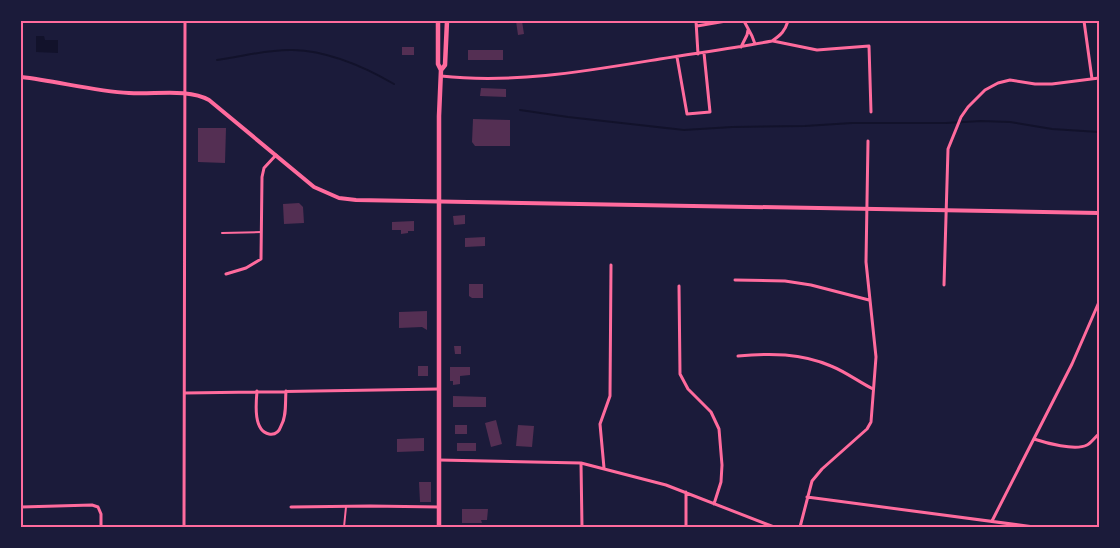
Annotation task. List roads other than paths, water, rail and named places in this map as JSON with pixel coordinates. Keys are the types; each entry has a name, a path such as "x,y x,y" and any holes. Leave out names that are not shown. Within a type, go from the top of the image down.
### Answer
{"main road":[{"path":"438,21 438,64 441,73 439,116 439,527"},
{"path":"441,73 445,65 447,22"}],"street":[{"path":"184,527 185,21"},
{"path":"696,21 698,54"},
{"path":"697,26 726,21"},
{"path":"744,21 754,44"},
{"path":"441,73 486,79 523,78 698,54 772,40 785,31 788,21"},
{"path":"1084,21 1092,79"},
{"path":"741,47 748,29"},
{"path":"772,40 817,50 869,46 871,112"},
{"path":"677,57 687,114 710,112 704,53"},
{"path":"21,77 128,93 203,96 314,187 339,198 356,200 439,200 1099,214"},
{"path":"944,285 948,149 961,117 968,107 985,90 998,83 1010,80 1035,84 1052,84 1099,78"},
{"path":"800,527 812,481 822,469 867,429 871,422 872,389 876,357 866,262 868,141"},
{"path":"226,274 246,268 261,259 262,177 264,168 276,155"},
{"path":"604,468 600,424 610,396 611,265"},
{"path":"735,280 783,281 811,284 869,300"},
{"path":"679,286 680,374 688,389 711,412 719,430 722,465 714,504"},
{"path":"992,521 1072,364 1099,302"},
{"path":"738,356 787,354 812,360 832,366 872,389"},
{"path":"184,393 439,389"},
{"path":"257,391 257,421 263,431 268,434 278,433 282,426 285,415 286,391"},
{"path":"1034,439 1062,446 1083,446 1099,434"},
{"path":"439,460 580,463 666,485 774,527"},
{"path":"580,463 582,527"},
{"path":"686,492 686,527"},
{"path":"807,497 1034,527"},
{"path":"21,507 92,505 98,507 101,527"},
{"path":"291,507 370,506 439,508"}],"lane":[{"path":"447,22 458,21"},
{"path":"222,233 261,232"},
{"path":"344,527 346,507"}],"waterway":[{"path":"217,60 274,51 306,51 333,56 370,71 394,84"},
{"path":"520,110 684,130 852,123 981,121 1010,122 1052,129 1099,132"}]}
